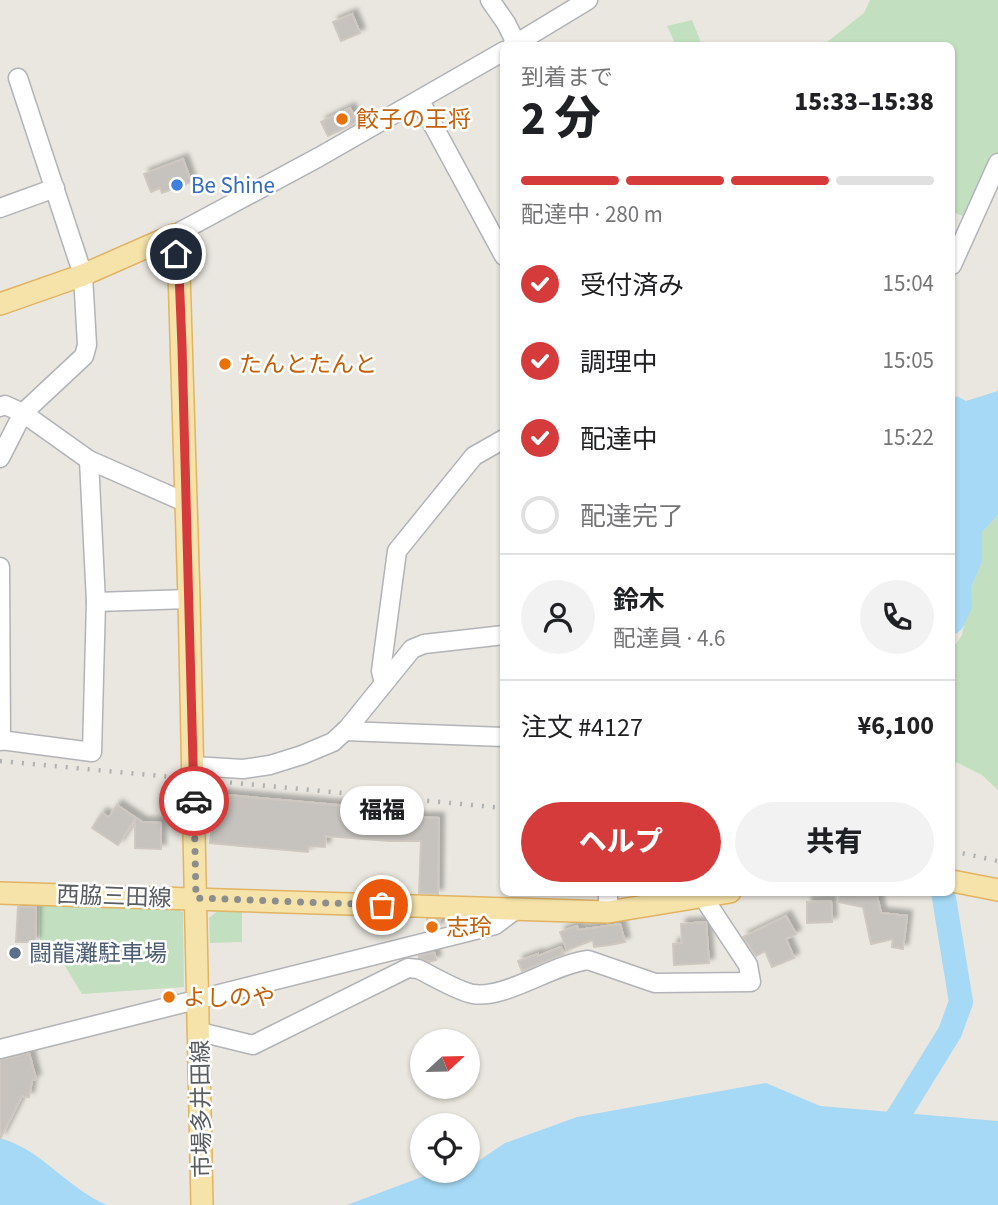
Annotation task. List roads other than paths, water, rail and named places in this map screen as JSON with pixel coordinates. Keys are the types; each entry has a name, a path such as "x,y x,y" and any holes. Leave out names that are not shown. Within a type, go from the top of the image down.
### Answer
{"main road":[{"path":"0,304 83,275 174,235"},
{"name":"市場多井田線","path":"174,235 179,272 190,599 202,1205"},
{"path":"955,882 998,890"},
{"name":"西脇三田線","path":"0,893 515,909 708,896"}],"street":[{"path":"490,0 506,23 510,42"},
{"path":"519,42 588,0"},
{"path":"174,235 420,101 500,54"},
{"path":"0,458 23,414 84,356 88,345 83,275 18,78"},
{"path":"420,101 500,249"},
{"path":"955,258 998,163"},
{"path":"0,208 55,188"},
{"path":"0,407 5,405 23,414 89,460 187,503"},
{"path":"384,683 381,671 397,551 474,456 500,441"},
{"path":"0,567 1,741 92,752 96,602 89,460"},
{"path":"96,602 190,599"},
{"path":"193,766 243,769 270,765 333,742 412,649 424,644 500,635"},
{"path":"345,731 500,737"},
{"path":"200,1032 253,1045 408,968 418,968 471,994 501,992 537,976 588,960 655,983 751,982 748,965 703,897"},
{"path":"0,1049 495,925 515,909"}],"water":[{"path":"998,391 998,515 982,532 982,562 970,590 965,617 955,611 955,398 957,396 966,401"},
{"path":"766,1083 820,1106 998,1121 998,1205 347,1205 410,1181 480,1183 480,1160 505,1143 577,1117"},
{"path":"0,1138 29,1151 93,1198 107,1205 0,1205"}],"waterway":[{"path":"955,616 960,605 959,579"},
{"path":"876,1136 897,1118 950,1032 961,1002 944,896"}],"railway":[{"path":"0,761 500,808"},
{"path":"955,852 998,861"}],"place":[{"name":"餃子の王将","path":"342,119"},
{"name":"Be Shine","path":"177,185"},
{"name":"たんとたんと","path":"225,364"},
{"name":"福福","path":"382,905"},
{"name":"志玲","path":"432,927"},
{"name":"闘龍灘駐車場","path":"15,953"},
{"name":"よしのや","path":"169,997"}]}
